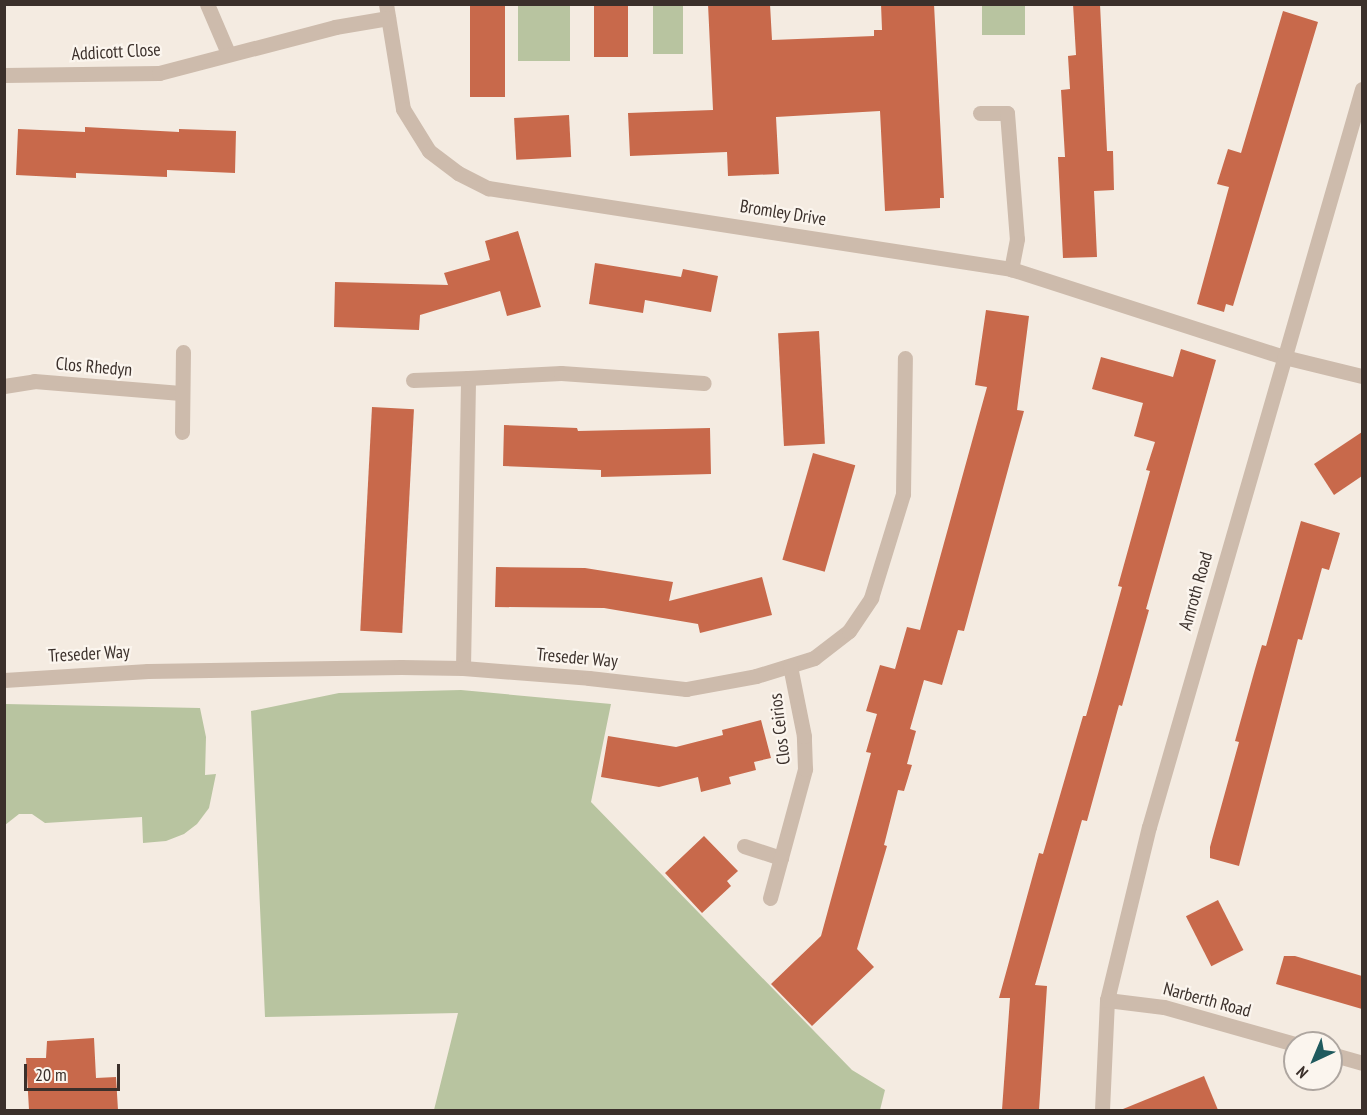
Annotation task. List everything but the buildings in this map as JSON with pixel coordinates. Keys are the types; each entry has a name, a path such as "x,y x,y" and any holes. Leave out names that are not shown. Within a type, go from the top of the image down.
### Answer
{"street":[{"path":"207,4 228,53"},
{"name":"Addicott Close","path":"4,75 159,73 387,11"},
{"name":"Bromley Drive","path":"387,11 403,110 429,151 458,173 488,188 1011,269 1284,357 1352,371 1362,376"},
{"name":"Amroth Road","path":"1102,1110 1107,1000 1149,827 1362,88"},
{"path":"980,113 1007,113 1017,239 1011,269"},
{"path":"182,432 183,352"},
{"name":"Treseder Way","path":"4,680 64,674 170,670 463,668 590,678 686,689 756,676 814,658 849,631 871,598 903,494 905,358"},
{"path":"413,381 561,373 704,383"},
{"path":"463,668 468,378"},
{"name":"Clos Rhedyn","path":"4,386 34,381 181,393"},
{"name":"Clos Ceirios","path":"770,898 806,769 802,725 790,666"},
{"path":"744,846 781,858"},
{"name":"Narberth Road","path":"1107,1000 1164,1007 1283,1041"},
{"path":"1343,1057 1362,1063"}],"green space":[{"path":"518,5 570,5 570,61 518,61"},
{"path":"653,5 683,5 683,54 653,54"},
{"path":"982,5 1025,5 1025,35 982,35"},
{"path":"461,690 611,704 591,802 852,1070 885,1090 880,1110 434,1110 458,1013 265,1017 251,711 339,693"},
{"path":"5,704 200,708 206,737 205,775 216,774 209,808 197,824 184,834 166,841 143,843 142,817 45,823 32,814 19,814 5,825"}]}
